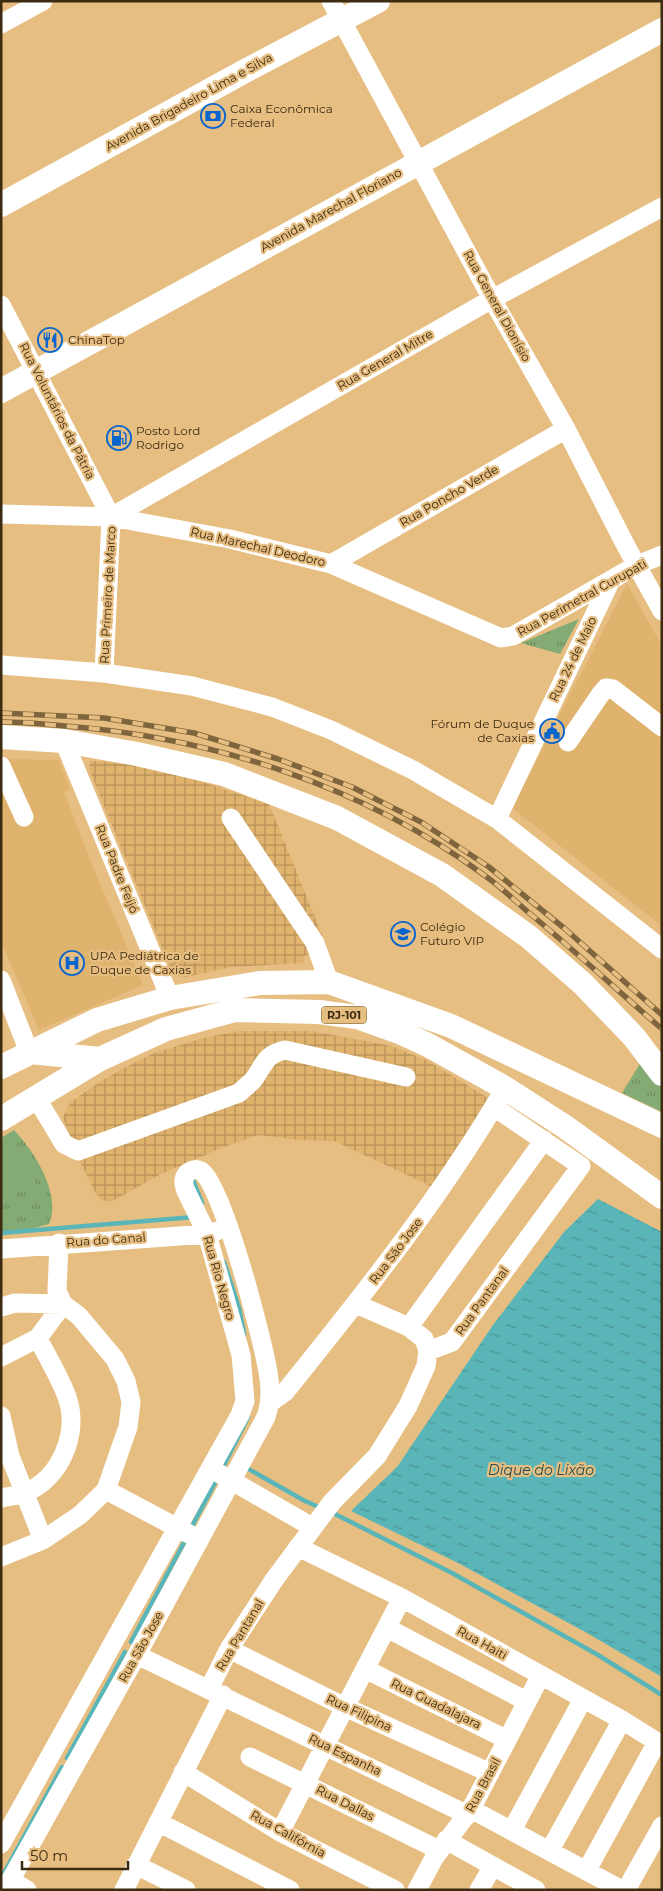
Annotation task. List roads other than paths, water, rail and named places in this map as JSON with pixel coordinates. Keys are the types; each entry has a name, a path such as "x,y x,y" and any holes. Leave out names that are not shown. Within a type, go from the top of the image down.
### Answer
{"main road":[{"name":"Avenida Brigadeiro Lima e Silva","path":"1,205 245,71 337,11 378,1"},
{"name":"Avenida Marechal Floriano","path":"1,391 662,30"},
{"path":"1,737 64,741 137,754 224,774 336,818 442,874 529,937 583,984 634,1037 662,1074"},
{"name":"RJ-101","path":"1,1067 28,1052 97,1020 170,998 260,983 329,982 451,1026 662,1126"},
{"name":"RJ-101","path":"1,1119 100,1060 166,1029 235,1010 319,1012 357,1017 402,1033 500,1097 564,1126 662,1197"},
{"path":"28,1052 100,1060"},
{"path":"628,1110 662,1133"}],"street":[{"path":"4,16 43,1"},
{"name":"Rua General Dionísio","path":"337,11 492,299 566,429 662,611"},
{"name":"Rua General Mitre","path":"111,517 492,299 662,207"},
{"name":"Rua Voluntários da Pátria","path":"1,305 111,517"},
{"name":"Rua Poncho Verde","path":"331,564 566,429"},
{"name":"Rua Marechal Deodoro","path":"1,514 111,517 230,539 331,564 501,638"},
{"name":"Rua Primeiro de Marco","path":"104,673 111,517"},
{"name":"Rua Perimetral Curupati","path":"501,638 513,636 637,565 662,555"},
{"name":"Rua 24 de Maio","path":"497,819 611,580"},
{"path":"1,665 104,673 192,686 272,707 331,730 413,770 497,819 662,949"},
{"path":"568,742 606,688 613,689 662,727"},
{"name":"Rua Padre Feijó","path":"64,741 170,998"},
{"path":"1,766 24,817"},
{"path":"231,818 315,943 329,982"},
{"path":"1,980 28,1052"},
{"path":"37,1099 64,1144 78,1151 239,1093 254,1080 268,1057 276,1052 285,1050 406,1078"},
{"name":"Rua Pantanal","path":"124,1890 183,1772 216,1692 229,1649 274,1580 314,1525 332,1502 377,1456 408,1406 426,1366 428,1351 452,1342 581,1166 544,1140 500,1097"},
{"name":"Rua Sāo Jose","path":"271,1402 285,1392 356,1304 424,1214 500,1097"},
{"path":"409,1326 544,1140"},
{"name":"Rua Rio Negro","path":"200,1170 193,1169 187,1173 184,1178 186,1191 211,1227 241,1355 245,1401"},
{"name":"Rua Sāo Jose","path":"1,1844 189,1534 239,1444 266,1417 271,1402 268,1373 256,1320 211,1227 214,1190 200,1170"},
{"name":"Rua do Canal","path":"1,1248 211,1227"},
{"path":"1,1557 43,1540 80,1515 106,1490 128,1427 131,1402 126,1381 115,1358 79,1316 63,1304 57,1291 59,1243"},
{"path":"1,1307 15,1303 63,1304"},
{"path":"1,1357 38,1338 63,1304"},
{"path":"356,1304 409,1326 424,1339 428,1351"},
{"path":"1,1498 24,1493 50,1477 64,1454 70,1425 67,1397 38,1338"},
{"name":"Rua Sāo Jose","path":"239,1444 240,1415 245,1401"},
{"path":"1,1416 6,1457 24,1493 43,1540"},
{"path":"223,1474 314,1525"},
{"path":"106,1490 189,1534"},
{"name":"Rua Sāo Jose","path":"7,1885 137,1655 189,1534"},
{"name":"Rua Haiti","path":"298,1547 402,1598 622,1720 659,1744"},
{"path":"280,1832 402,1598"},
{"path":"386,1628 526,1701"},
{"name":"Rua Filipina","path":"229,1649 345,1707 490,1773"},
{"name":"Rua Espanha","path":"137,1655 325,1745 512,1830 624,1890"},
{"name":"Rua Guadalajara","path":"365,1669 506,1739"},
{"name":"Rua Brasil","path":"417,1890 443,1845 469,1812 541,1675"},
{"path":"512,1830 583,1698"},
{"path":"550,1850 622,1720"},
{"path":"588,1870 659,1744"},
{"name":"Rua Dallas","path":"250,1757 493,1866 531,1889"},
{"name":"Rua Califórnia","path":"183,1772 280,1832 396,1890"},
{"path":"158,1822 290,1890"},
{"path":"624,1890 662,1826"},
{"path":"136,1865 186,1890"},
{"path":"479,1890 493,1866"},
{"path":"7,1885 27,1890"}],"water":[{"name":"Dique do Lixão","path":"598,1199 662,1232 662,1677 587,1633 458,1563 351,1511 397,1467 493,1325 564,1232"}],"waterway":[{"path":"191,1175 202,1203"},
{"path":"1,1233 194,1217"},
{"path":"224,1262 239,1308 244,1334"},
{"path":"221,1471 248,1417"},
{"path":"245,1467 321,1508"},
{"path":"190,1530 218,1477"},
{"path":"331,1512 452,1573 598,1655 662,1695"},
{"path":"131,1642 187,1537"},
{"path":"67,1758 125,1652"},
{"path":"3,1875 62,1767"}],"railway":[{"path":"1,713 104,718 194,733 278,759 352,787 421,822 489,867 564,928 662,1015"},
{"path":"1,722 120,732 176,742 231,755 285,772 338,792 389,816 438,844 490,879 662,1029"}],"place":[{"name":"Caixa Econômica Federal","path":"213,116"},
{"name":"ChinaTop","path":"50,340"},
{"name":"Posto Lord Rodrigo","path":"119,438"},
{"name":"Fórum de Duque de Caxias","path":"552,731"},
{"name":"Colégio Futuro VIP","path":"403,934"},
{"name":"UPA Pediátrica de Duque de Caxias","path":"72,963"}]}
